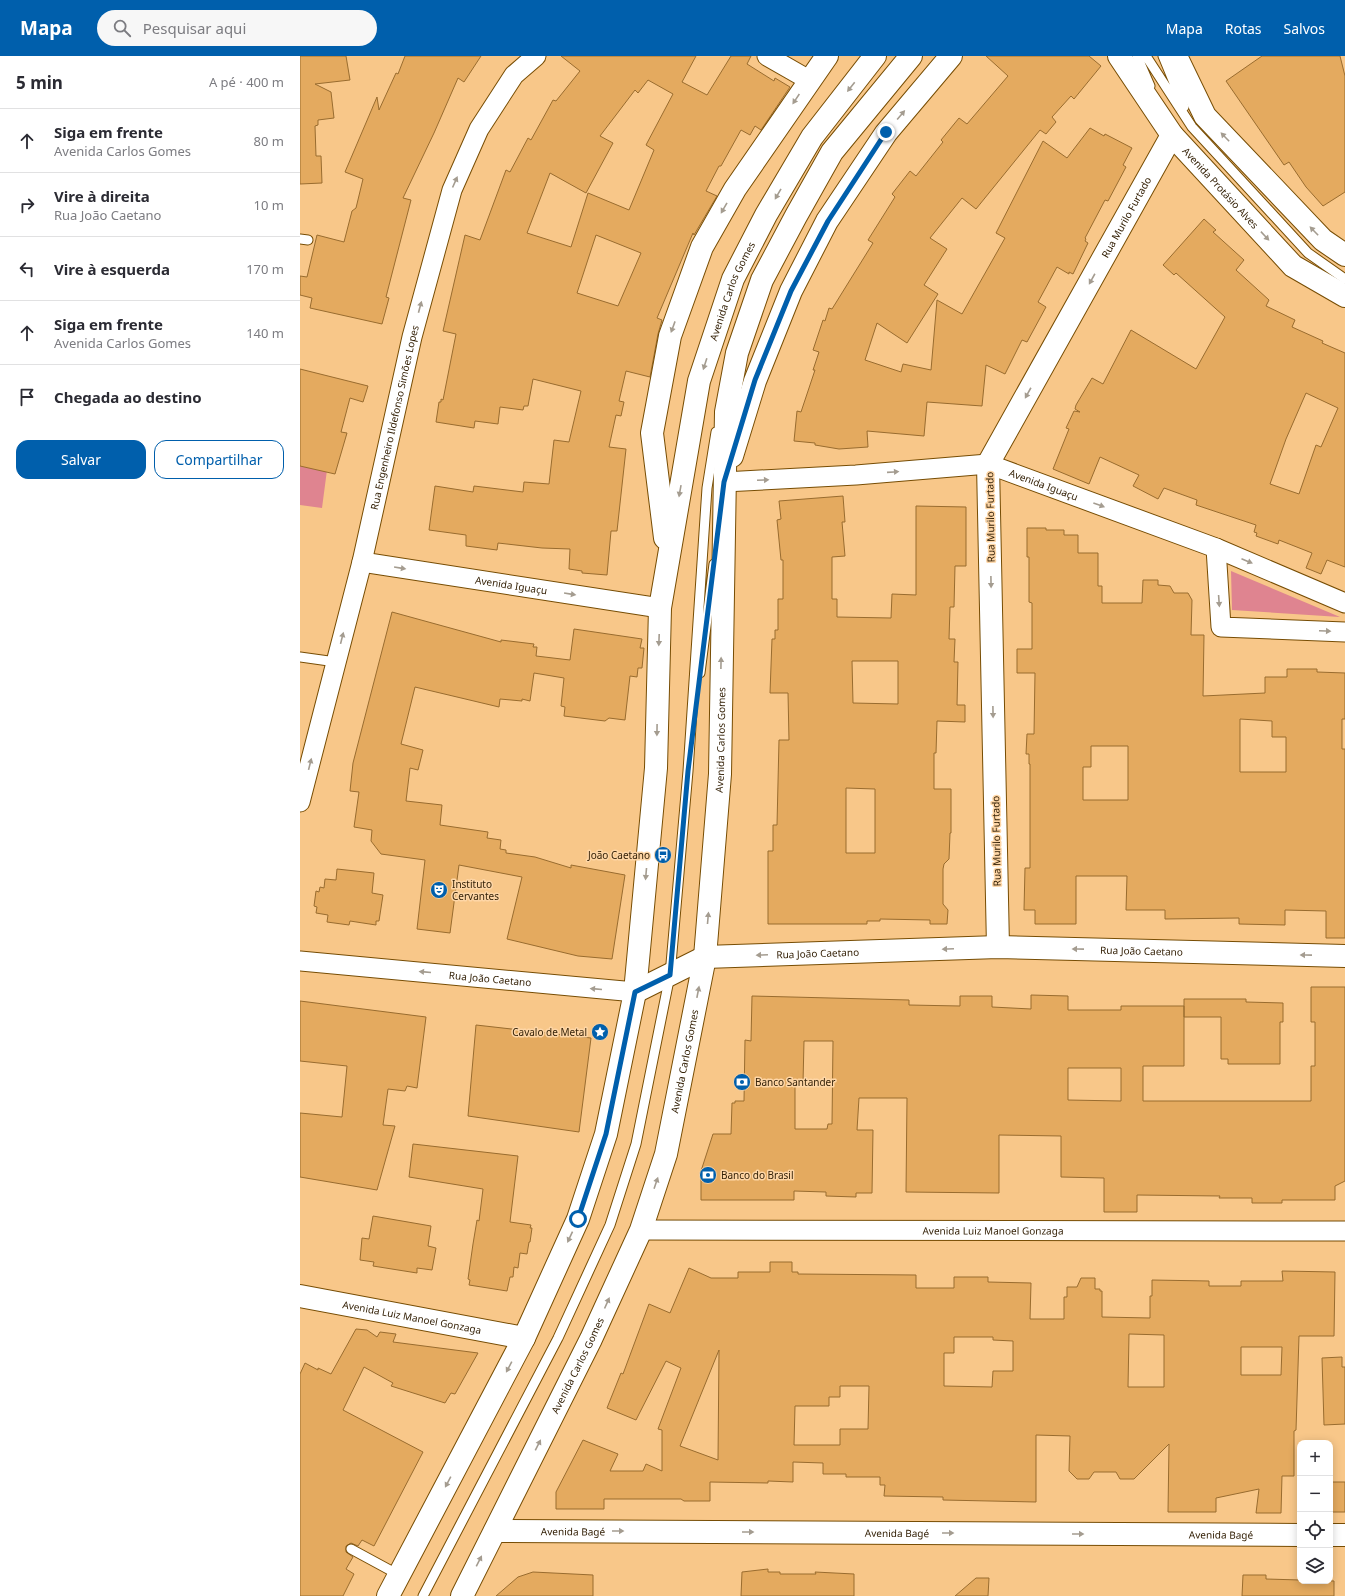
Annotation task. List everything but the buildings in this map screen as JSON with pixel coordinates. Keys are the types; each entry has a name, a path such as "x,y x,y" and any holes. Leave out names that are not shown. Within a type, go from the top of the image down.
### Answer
{"main road":[{"name":"Avenida Carlos Gomes","path":"667,560 652,433 670,336 702,247 735,189 827,56"},
{"name":"Avenida Carlos Gomes","path":"388,1596 524,1338 578,1219 606,1134 635,992 656,768 660,608 667,560 699,381 733,279 766,215 812,137 876,56"},
{"name":"Avenida Carlos Gomes","path":"462,1596 591,1339 640,1230 666,1154 705,957 720,774 726,412 737,353 762,280 832,152 911,56"},
{"name":"Avenida Carlos Gomes","path":"724,482 755,380 791,291 816,242 886,132 951,56"},
{"name":"Avenida Protásio Alves","path":"1119,56 1172,135 1292,266 1345,296"},
{"path":"1176,56 1198,122 1323,240 1345,255"},
{"name":"Rua Murilo Furtado","path":"998,948 988,464 1172,135"},
{"name":"Rua João Caetano","path":"635,992 705,957 998,948 1345,956"},
{"name":"Avenida Luiz Manoel Gonzaga","path":"300,1296 524,1338"},
{"name":"Avenida Bagé","path":"495,1530 1297,1535"},
{"path":"1333,1535 1345,1535"}],"street":[{"name":"Rua Engenheiro Ildefonso Simões Lopes","path":"300,802 362,562 412,337 452,190 479,129 514,75 536,56"},
{"path":"767,56 809,80"},
{"name":"Avenida Iguaçu","path":"724,482 988,464 1216,548 1345,603"},
{"path":"1216,548 1221,627 1345,632"},
{"name":"Avenida Iguaçu","path":"362,562 660,608"},
{"name":"Rua João Caetano","path":"300,961 635,992"},
{"name":"Avenida Luiz Manoel Gonzaga","path":"640,1230 1345,1231"}],"lane":[{"path":"424,1596 558,1338 610,1225 636,1144 670,975 688,771 707,488 728,361 756,279 788,218 829,148 905,56"},
{"path":"1137,56 1172,135"},
{"path":"1146,56 1198,122 1308,253 1345,279"},
{"path":"1164,56 1198,122"},
{"path":"1168,56 1198,122"},
{"path":"688,771 724,482"},
{"path":"300,657 336,662"},
{"path":"351,1549 399,1575"}],"shaded area":[{"path":"300,466 327,470 322,508 300,505"},
{"path":"1231,571 1340,617 1232,610"}],"place":[{"name":"João Caetano","path":"663,855"},
{"name":"Instituto Cervantes","path":"439,890"},
{"name":"Cavalo de Metal","path":"600,1032"},
{"name":"Banco Santander","path":"742,1082"},
{"name":"Banco do Brasil","path":"708,1175"}],"route":[{"path":"578,1219 606,1134 635,992 670,975 688,771 724,482 755,380 791,291 828,221 886,132"}]}
